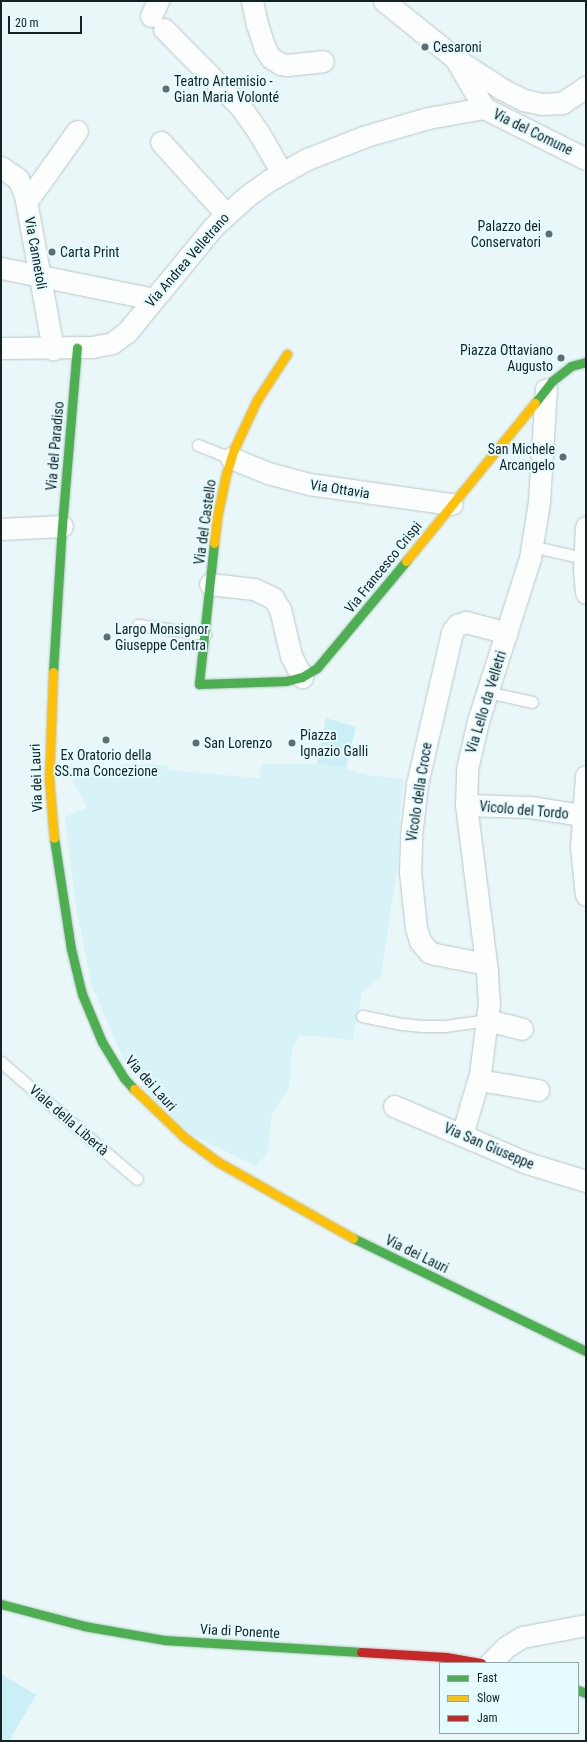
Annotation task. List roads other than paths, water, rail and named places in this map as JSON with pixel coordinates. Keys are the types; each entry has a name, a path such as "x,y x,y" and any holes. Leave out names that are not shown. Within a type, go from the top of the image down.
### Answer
{"street":[{"path":"252,1 263,43 271,58 276,62 287,64 323,61"},
{"name":"Via del Comune","path":"384,1 455,58 484,108 586,159"},
{"path":"158,15 240,106 260,133 282,173"},
{"path":"455,58 502,89 535,103 548,105 562,103 586,87"},
{"name":"Via Andrea Velletrano","path":"1,348 53,349 98,347 118,340 127,332 199,243 226,214 250,194 282,173 328,150 375,133 435,117 484,108"},
{"path":"27,201 78,132"},
{"path":"161,142 226,214"},
{"name":"Via Cannetoli","path":"1,167 18,179 27,201 53,349"},
{"path":"1,268 40,278 153,298"},
{"name":"Via del Paradiso","path":"61,547 77,348"},
{"name":"Via del Castello","path":"199,684 218,507 231,458 255,405 287,354"},
{"path":"546,389 564,370 571,366 586,362"},
{"name":"Via Francesco Crispi","path":"199,684 279,682 302,677 317,668 546,389"},
{"name":"Via Lello da Velletri","path":"462,1135 479,1080 489,995 466,805 466,782 469,754 487,692 526,574 539,502 546,389"},
{"name":"Via Ottavia","path":"231,458 268,473 309,484 452,504"},
{"path":"1,529 62,526"},
{"path":"586,527 584,558 586,593"},
{"name":"Via dei Lauri","path":"61,547 49,739 52,824 68,935 78,980 91,1019 116,1067 134,1090 154,1110 184,1137 218,1162 368,1246 586,1351"},
{"path":"210,584 254,589 273,598 280,609 291,656 302,677"},
{"name":"Vicolo della Croce","path":"486,964 429,952 420,941 416,928 410,872 410,836 417,784 452,632 457,625 466,622 507,633"},
{"path":"586,776 582,815 581,857 586,895"},
{"name":"Vicolo del Tordo","path":"466,805 530,807 582,815"},
{"path":"487,1020 522,1029"},
{"path":"479,1080 538,1090"},
{"name":"Via San Giuseppe","path":"394,1106 527,1163 586,1182"},
{"name":"Via di Ponente","path":"1,1604 84,1626 164,1640 242,1646 409,1654 446,1657 475,1662"},
{"path":"491,1662 506,1647 522,1637 586,1625"}],"lane":[{"path":"198,445 231,458"},
{"path":"544,549 584,558"},
{"path":"138,625 205,634"},
{"path":"487,692 532,702"},
{"path":"362,1016 402,1024 422,1026 445,1026 487,1020"},
{"name":"Viale della Libertà","path":"1,1062 137,1179"}],"place":[{"name":"Cesaroni","path":"425,47"},
{"name":"Teatro Artemisio - Gian Maria Volonté","path":"166,89"},
{"name":"Palazzo dei Conservatori","path":"549,234"},
{"name":"Carta Print","path":"52,252"},
{"name":"Piazza Ottaviano Augusto","path":"561,358"},
{"name":"San Michele Arcangelo","path":"563,457"},
{"name":"Largo Monsignor Giuseppe Centra","path":"107,637"},
{"name":"Ex Oratorio della SS.ma Concezione","path":"106,740"},
{"name":"San Lorenzo","path":"196,743"},
{"name":"Piazza Ignazio Galli","path":"292,743"}]}
